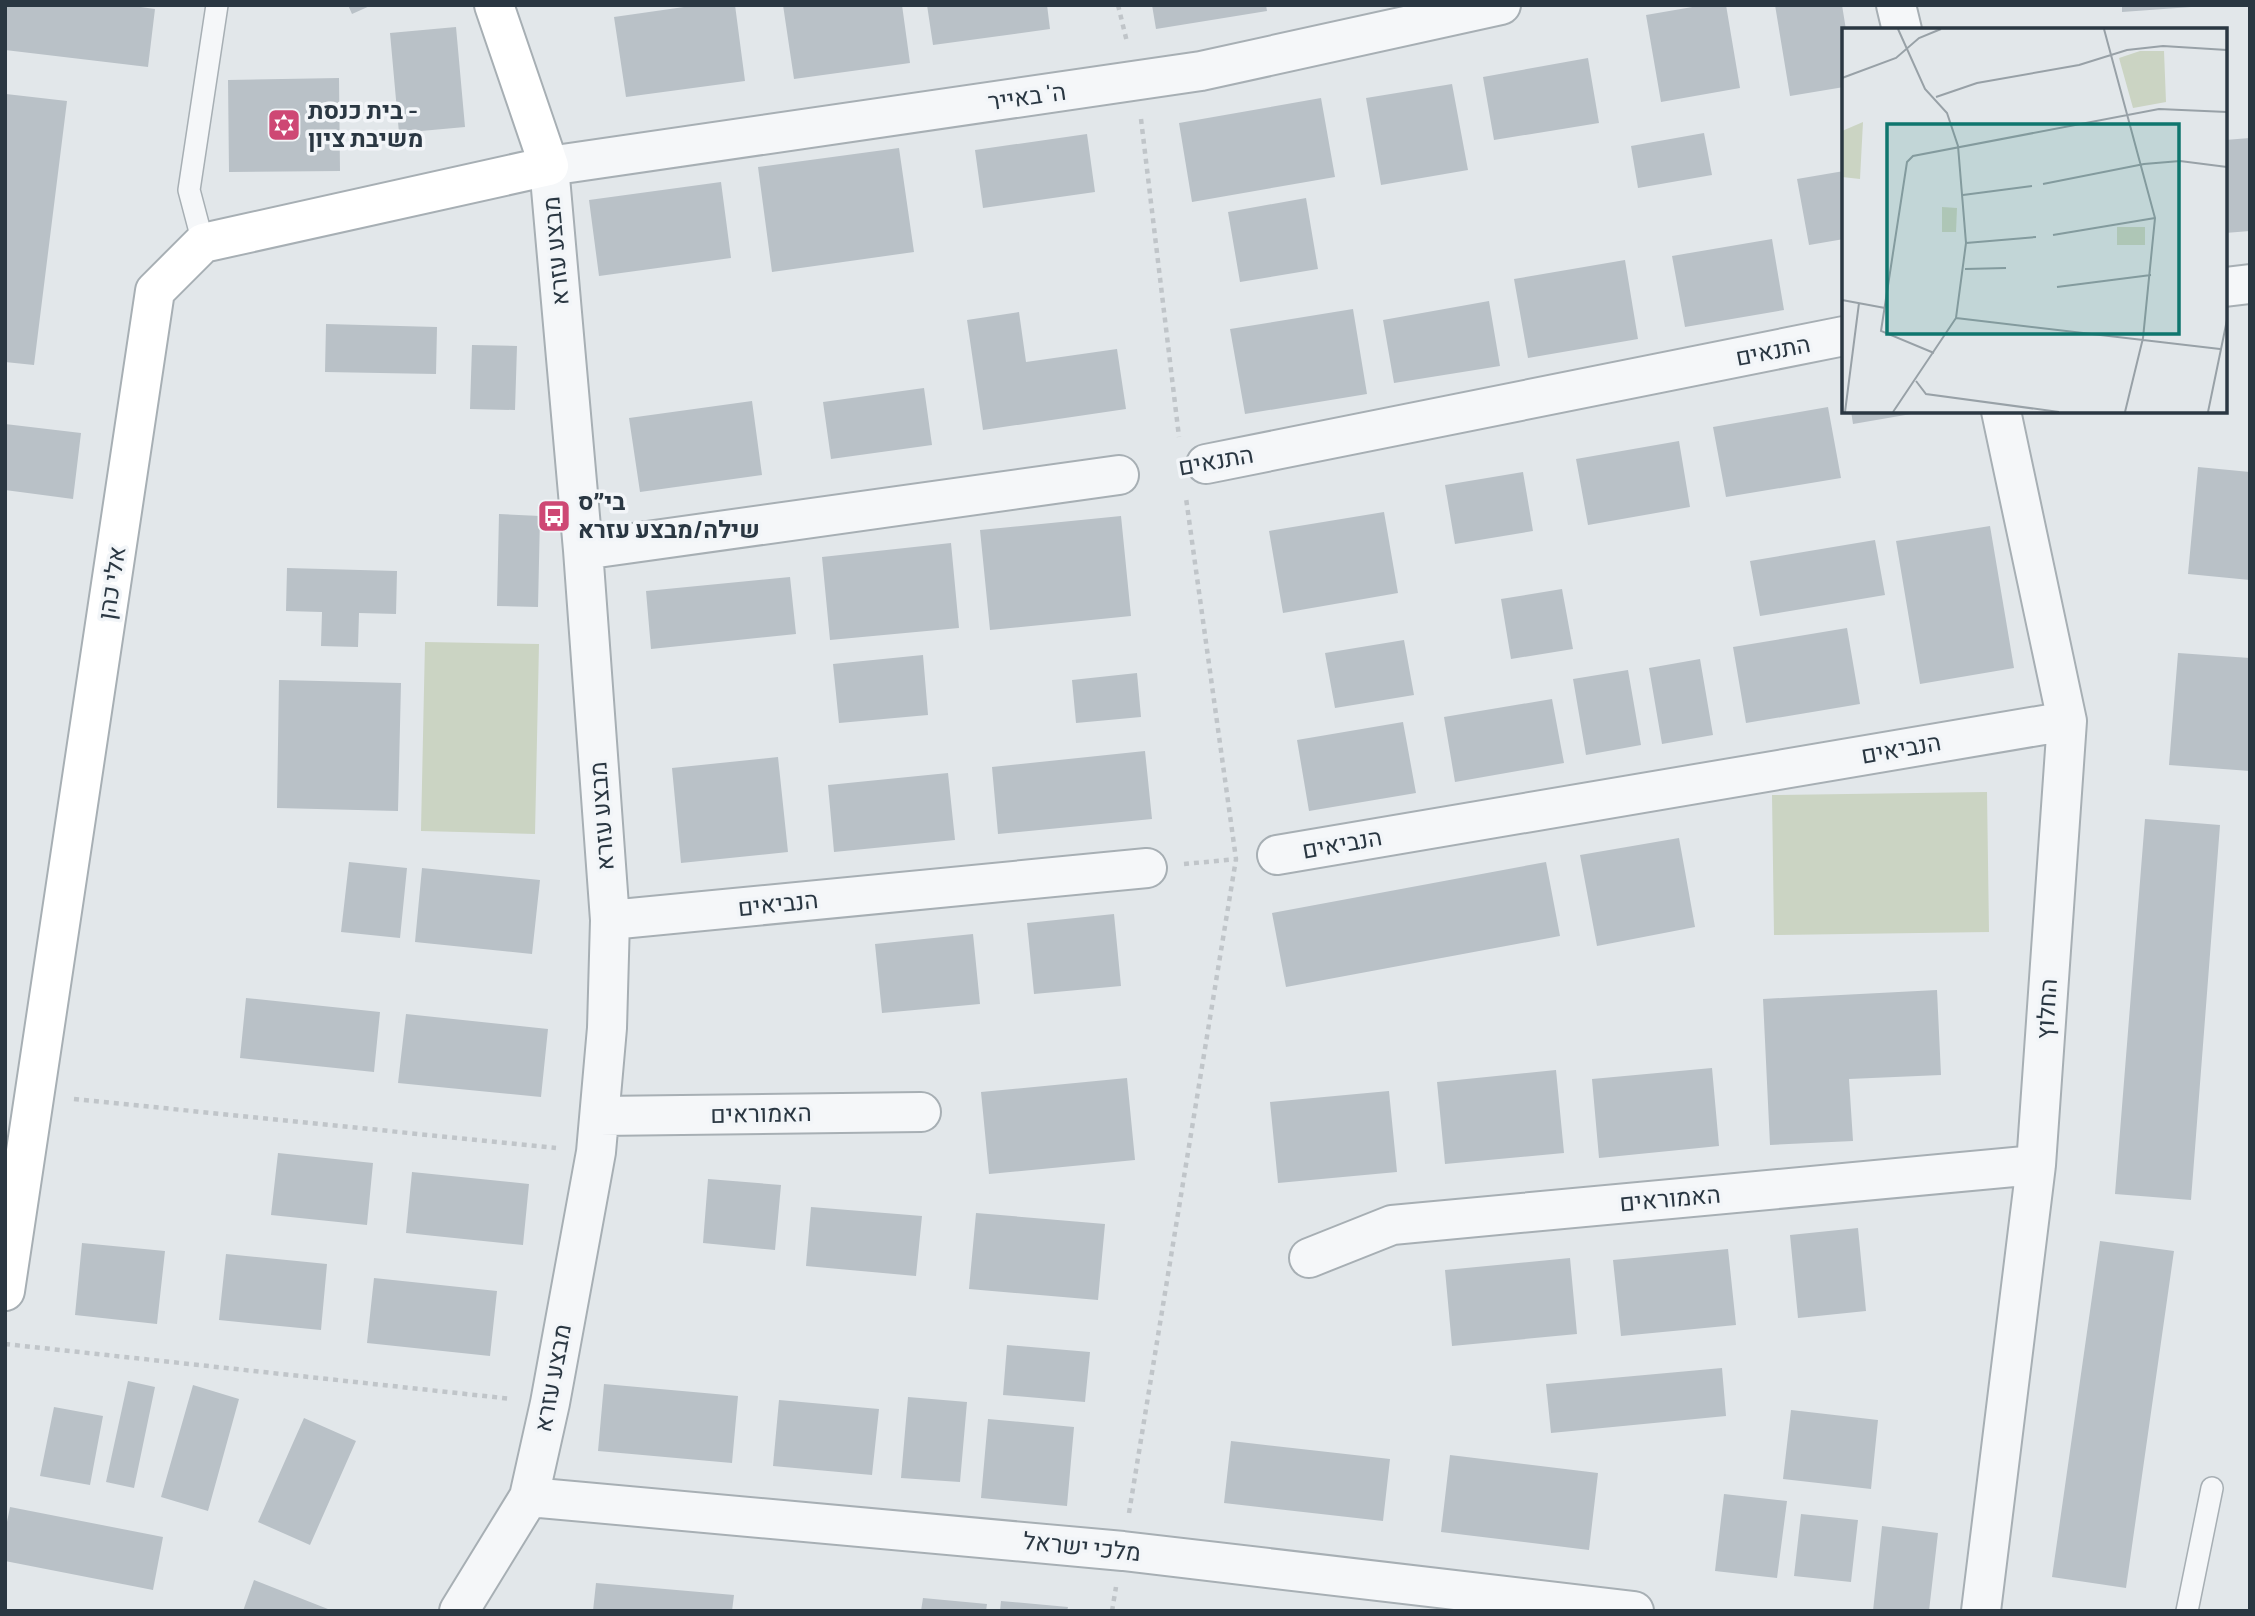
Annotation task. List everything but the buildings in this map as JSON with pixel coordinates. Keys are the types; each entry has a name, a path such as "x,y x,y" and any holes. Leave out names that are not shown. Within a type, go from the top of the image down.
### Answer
{"street":[{"name":"מבצע עזרא","path":"459,1611 529,1497 550,1403 598,1134 607,1028 610,920 583,550 548,166 494,5"},
{"name":"ה' באייר","path":"548,166 1201,71 1501,5"},
{"path":"1896,5 1902,28"},
{"path":"204,243 548,166"},
{"name":"אלי כהן","path":"5,1291 155,291 204,243"},
{"path":"2227,287 2250,285"},
{"name":"התנאים","path":"1206,464 1842,336"},
{"name":"החלוץ","path":"1981,1611 2036,1165 2067,721 2001,413"},
{"path":"583,550 1119,475"},
{"name":"הנביאים","path":"1277,855 2067,721"},
{"name":"הנביאים","path":"610,920 1147,868"},
{"name":"האמוראים","path":"598,1134 921,1112"},
{"name":"האמוראים","path":"1309,1258 1392,1226 2036,1165"},
{"name":"מלכי ישראל","path":"529,1497 1122,1551 1634,1611"}],"lane":[{"path":"204,243 189,190 217,5"},
{"path":"2187,1611 2212,1488"}],"path":[{"name":"הנביאים","path":"1147,868 1277,855"},
{"path":"35,1095 598,1134"},
{"path":"5,1343 550,1403"}],"green space":[{"path":"425,642 539,644 535,834 421,831"},
{"path":"1987,792 1989,932 1774,935 1772,795"}],"place":[{"name":"בית כנסת - משיבת ציון","path":"284,125"},
{"name":"בי״ס שילה/מבצע עזרא","path":"554,516"}]}
